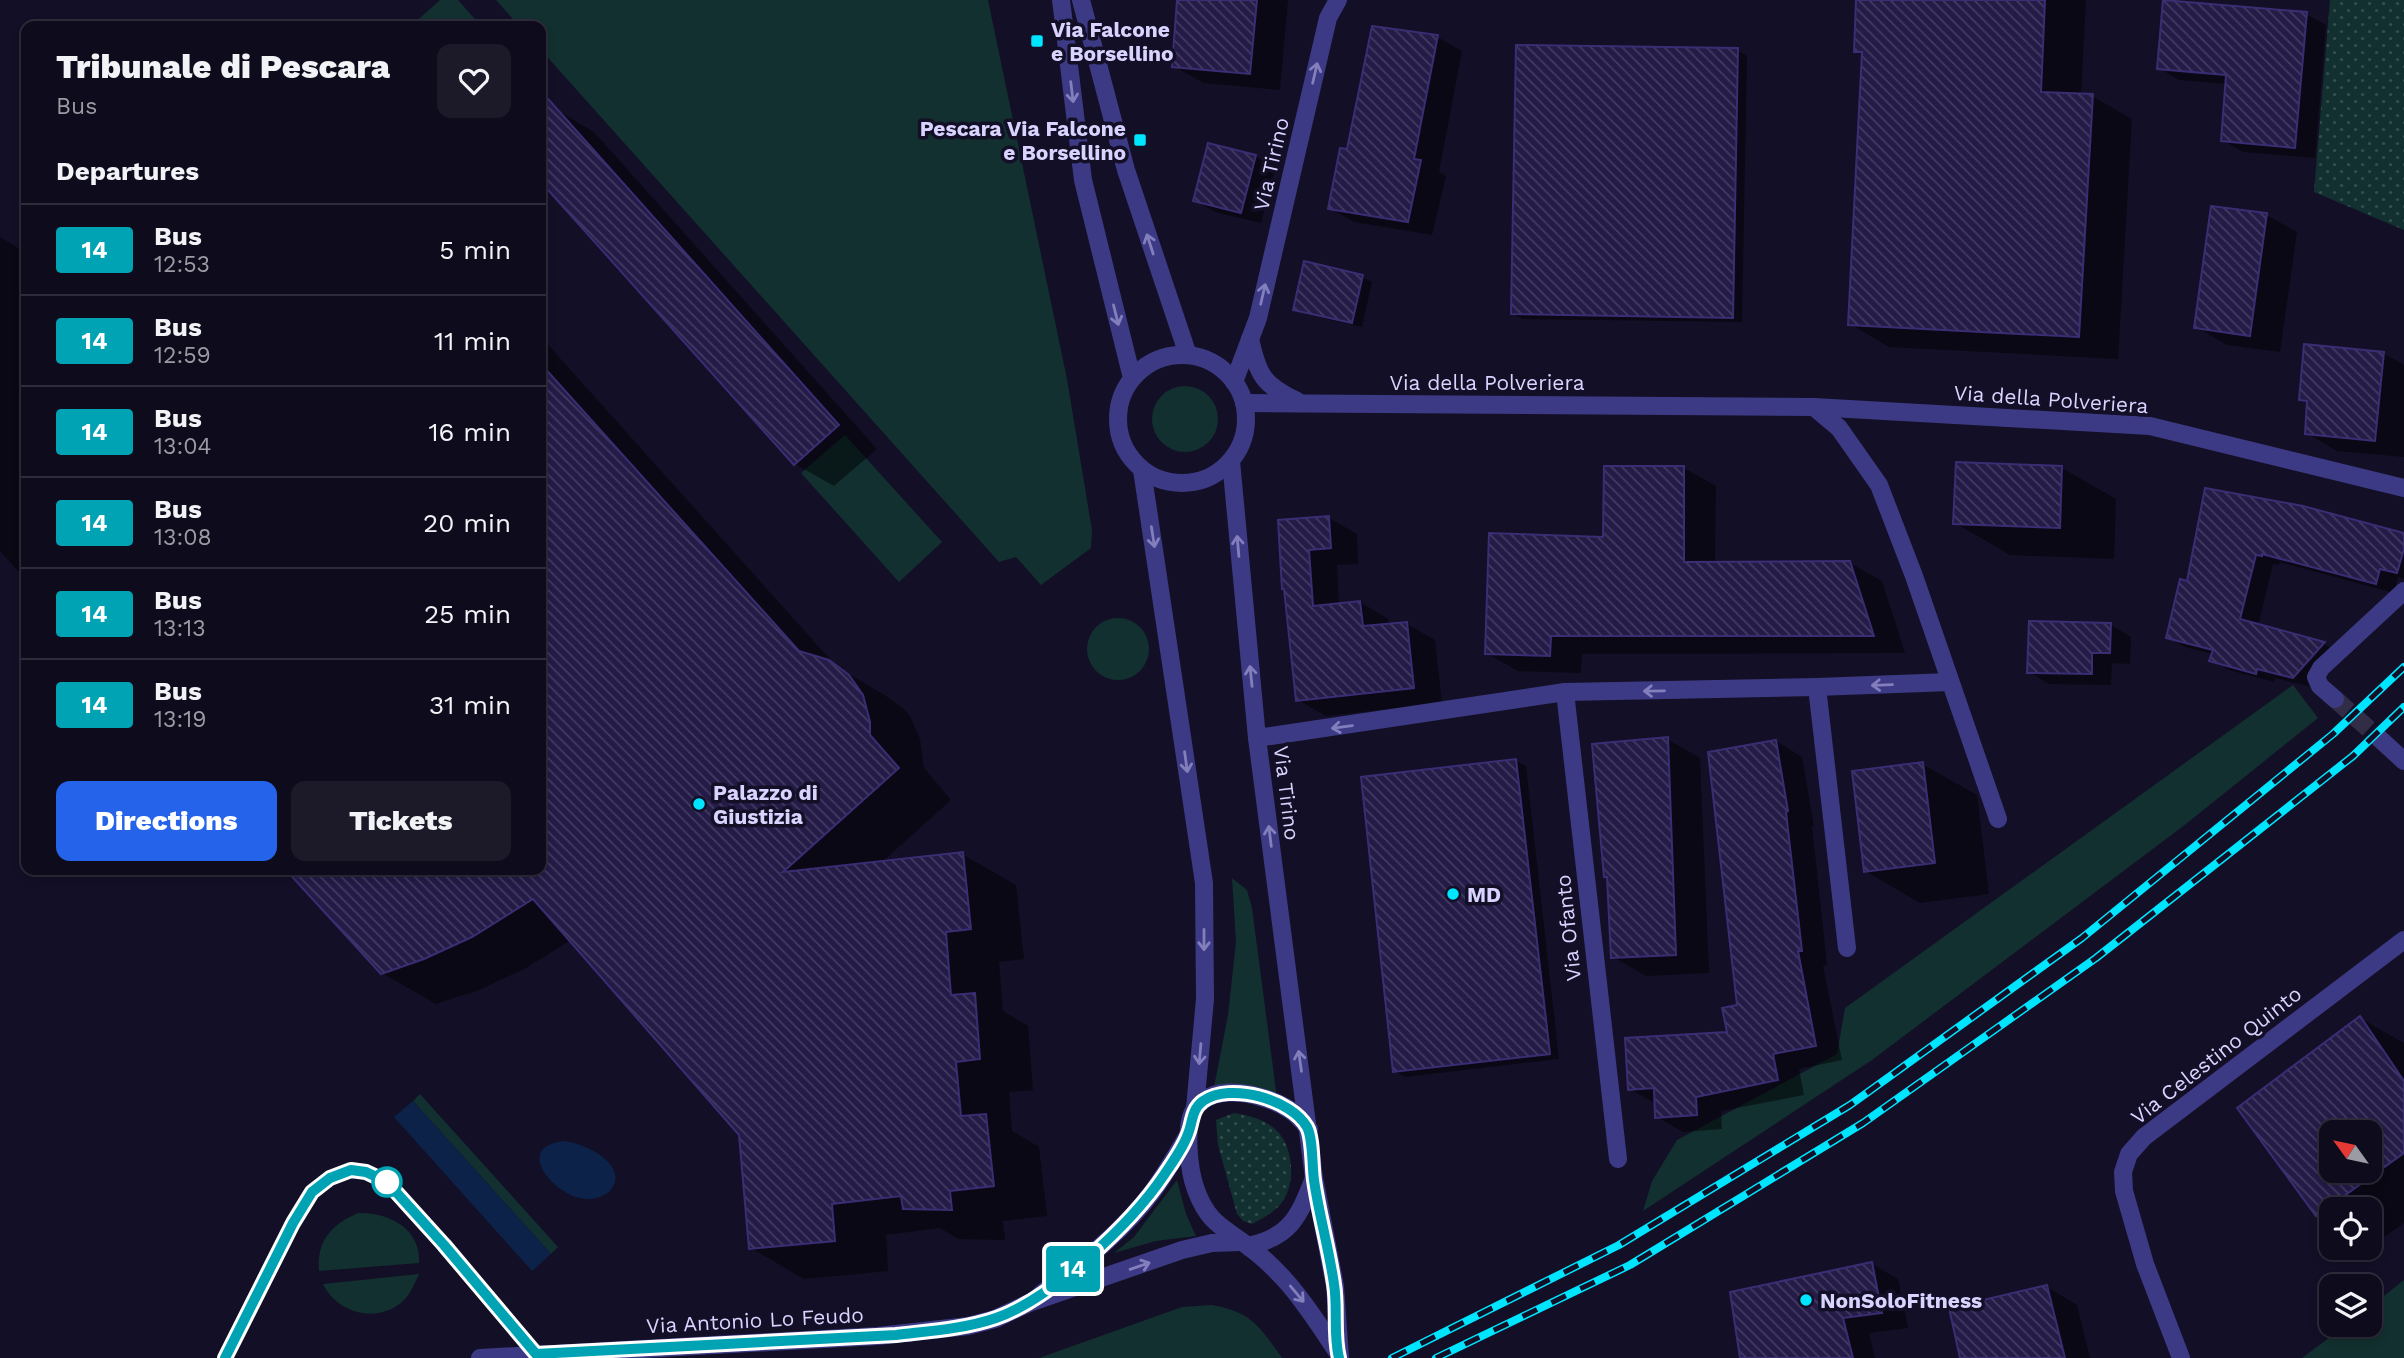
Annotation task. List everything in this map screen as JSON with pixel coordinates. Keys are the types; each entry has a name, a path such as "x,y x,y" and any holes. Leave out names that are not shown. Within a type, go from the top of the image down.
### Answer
{"street":[{"path":"1061,0 1083,180 1132,378"},
{"path":"1081,0 1126,170 1188,355"},
{"name":"Via Tirino","path":"1234,382 1258,318 1328,18 1339,0"},
{"path":"1250,339 1255,364 1262,378 1273,389 1303,404"},
{"path":"1188,355 1206,359 1222,369 1234,382 1244,403 1246,423 1241,443 1231,461 1216,474 1198,481 1178,484 1159,480 1142,470 1128,455 1120,436 1117,416 1122,396 1132,378 1148,364 1167,356 1188,355"},
{"name":"Via della Polveriera","path":"1244,403 1814,407 2150,426 2404,488"},
{"path":"1814,407 1839,428 1879,485 1914,576 1998,819"},
{"name":"Via Tirino","path":"1231,461 1257,738 1309,1129"},
{"path":"1142,470 1204,883 1205,999 1195,1108 1188,1135 1196,1190 1216,1224 1284,1279 1306,1305 1339,1355"},
{"path":"2334,699 2320,686 2316,677 2321,668 2404,591"},
{"path":"1257,738 1565,692 1950,682"},
{"path":"1817,687 1847,947"},
{"name":"Via Ofanto","path":"1565,692 1618,1159"},
{"path":"2380,739 2404,761"},
{"name":"Via Celestino Quinto","path":"2180,1358 2145,1264 2124,1191 2123,1172 2129,1154 2144,1137 2404,940"},
{"path":"1195,1108 1223,1093 1245,1094 1293,1111 1309,1129 1314,1178 1335,1286 1339,1355"},
{"name":"Via Antonio Lo Feudo","path":"1029,1303 1079,1265 1134,1214 1164,1174 1188,1135"},
{"path":"1244,1244 1267,1242 1287,1229 1300,1211 1314,1178"},
{"name":"Via Antonio Lo Feudo","path":"480,1358 916,1333 956,1328 995,1319 1029,1303 1182,1250 1212,1243 1244,1244"}],"green space":[{"path":"440,0 458,0 477,21 417,21"},
{"path":"496,0 988,0 1067,379 1092,530 1091,548 1041,585 1016,557 999,562 546,56 546,21 515,21"},
{"path":"2330,0 2404,0 2404,230 2314,192"},
{"path":"1179,386 1191,386 1203,391 1213,401 1218,419 1216,432 1203,447 1191,452 1179,452 1167,447 1157,437 1152,425 1152,413 1157,401 1167,391"},
{"path":"845,435 942,542 899,582 801,473"},
{"path":"1118,618 1130,620 1140,627 1147,637 1147,661 1140,671 1130,678 1118,680 1106,678 1096,671 1089,661 1087,649 1089,637 1096,627 1106,620"},
{"path":"2293,685 2318,718 2186,824 1872,1060 1643,1211 1652,1181 1677,1140 1837,1054 1845,1008"},
{"path":"1232,878 1247,890 1252,908 1277,1098 1214,1087 1228,1015 1236,942"},
{"path":"420,1094 558,1247 551,1254 413,1101"},
{"path":"1234,1113 1256,1118 1274,1128 1285,1143 1291,1166 1289,1187 1282,1202 1252,1224 1243,1221 1237,1214 1218,1145 1216,1120"},
{"path":"1177,1180 1186,1214 1196,1236 1156,1241 1114,1253 1134,1237"},
{"path":"358,1213 380,1215 400,1224 415,1240 419,1263 319,1271 323,1242 333,1228"},
{"path":"419,1274 405,1299 381,1313 369,1314 347,1308 329,1294 323,1284"},
{"path":"2404,1280 2404,1358 2302,1358 2330,1337 2382,1337 2382,1297"},
{"path":"1212,1305 1237,1312 1254,1322 1282,1358 1039,1358 1182,1307"}],"water":[{"path":"413,1101 551,1254 532,1271 394,1117"},
{"path":"565,1141 588,1148 608,1162 613,1169 615,1182 608,1192 587,1199 562,1190 552,1182 544,1172 540,1161 541,1152 549,1145"}],"building":[{"path":"1177,0 1257,0 1250,74 1172,67"},
{"path":"1856,0 2045,0 2041,92 2093,94 2079,337 1848,325 1862,52 1854,52"},
{"path":"2163,0 2307,12 2295,148 2221,141 2226,75 2157,69"},
{"path":"1372,26 1438,35 1414,159 1421,160 1408,222 1328,209 1340,148 1347,149"},
{"path":"1516,45 1738,48 1733,318 1511,314"},
{"path":"546,97 839,425 794,465 546,188"},
{"path":"1208,143 1256,155 1241,213 1193,201"},
{"path":"2211,206 2267,213 2250,336 2194,328"},
{"path":"1304,261 1363,275 1352,323 1293,310"},
{"path":"2304,344 2384,352 2375,441 2305,434 2307,401 2299,400"},
{"name":"Palazzo di Giustizia","path":"546,370 799,651 829,660 849,675 863,695 870,722 870,735 899,768 783,872 963,852 971,929 946,932 951,995 975,993 980,1059 956,1062 961,1116 986,1114 994,1186 950,1191 952,1210 903,1209 901,1196 832,1204 835,1241 749,1249 739,1135 533,899 472,937 424,959 381,974 291,875 546,875"},
{"path":"1956,462 2062,466 2060,528 1953,524"},
{"path":"1604,466 1684,466 1684,562 1850,561 1874,636 1551,636 1550,656 1485,654 1489,533 1603,537"},
{"path":"2205,488 2303,506 2404,533 2404,549 2397,573 2380,569 2376,584 2262,554 2256,555 2240,619 2325,642 2293,678 2257,669 2256,674 2209,661 2213,650 2166,638 2180,579 2187,581"},
{"path":"1329,516 1331,548 1309,550 1313,606 1360,601 1363,626 1407,622 1414,688 1296,701 1282,589 1278,520"},
{"path":"2029,621 2111,623 2110,653 2092,653 2092,674 2027,673"},
{"path":"1668,737 1676,955 1611,958 1607,877 1604,877 1592,744"},
{"path":"1776,740 1788,811 1802,951 1798,951 1816,1046 1773,1054 1778,1080 1696,1097 1697,1115 1655,1118 1654,1088 1628,1090 1625,1038 1727,1032 1722,1008 1737,1005 1708,752"},
{"name":"MD","path":"1516,759 1550,1054 1393,1072 1361,777"},
{"path":"1923,762 1935,863 1864,872 1852,771"},
{"path":"2360,1016 2404,1081 2404,1153 2382,1169 2382,1120 2319,1120 2319,1183 2362,1183 2343,1197 2319,1197 2319,1214 2316,1216 2237,1108"},
{"path":"1872,1262 1882,1313 1843,1318 1853,1358 1740,1358 1730,1292"},
{"path":"2047,1285 2065,1358 1960,1358 1949,1308"}],"tunnel":[{"path":"2335,699 2380,739"}],"railway":[{"path":"1392,1358 1619,1245 1850,1105 2082,938 2333,734 2404,667"},
{"path":"1436,1358 1630,1265 1863,1123 2096,958 2353,756 2404,707"}],"bus line":[{"name":"14","path":"225,1358 293,1223 312,1192 330,1178 351,1170 366,1172 387,1182 536,1354 896,1335 968,1326 995,1319 1029,1303 1114,1234 1134,1214 1164,1174 1188,1135 1195,1108 1223,1093 1245,1094 1281,1105 1293,1111 1309,1129 1314,1178 1335,1286 1339,1358"}],"place":[{"name":"Via Falcone e Borsellino","path":"1037,41"},
{"name":"Pescara Via Falcone e Borsellino","path":"1140,140"},
{"name":"Palazzo di Giustizia","path":"699,804"},
{"name":"MD","path":"1453,894"},
{"name":"NonSoloFitness","path":"1806,1300"}]}
